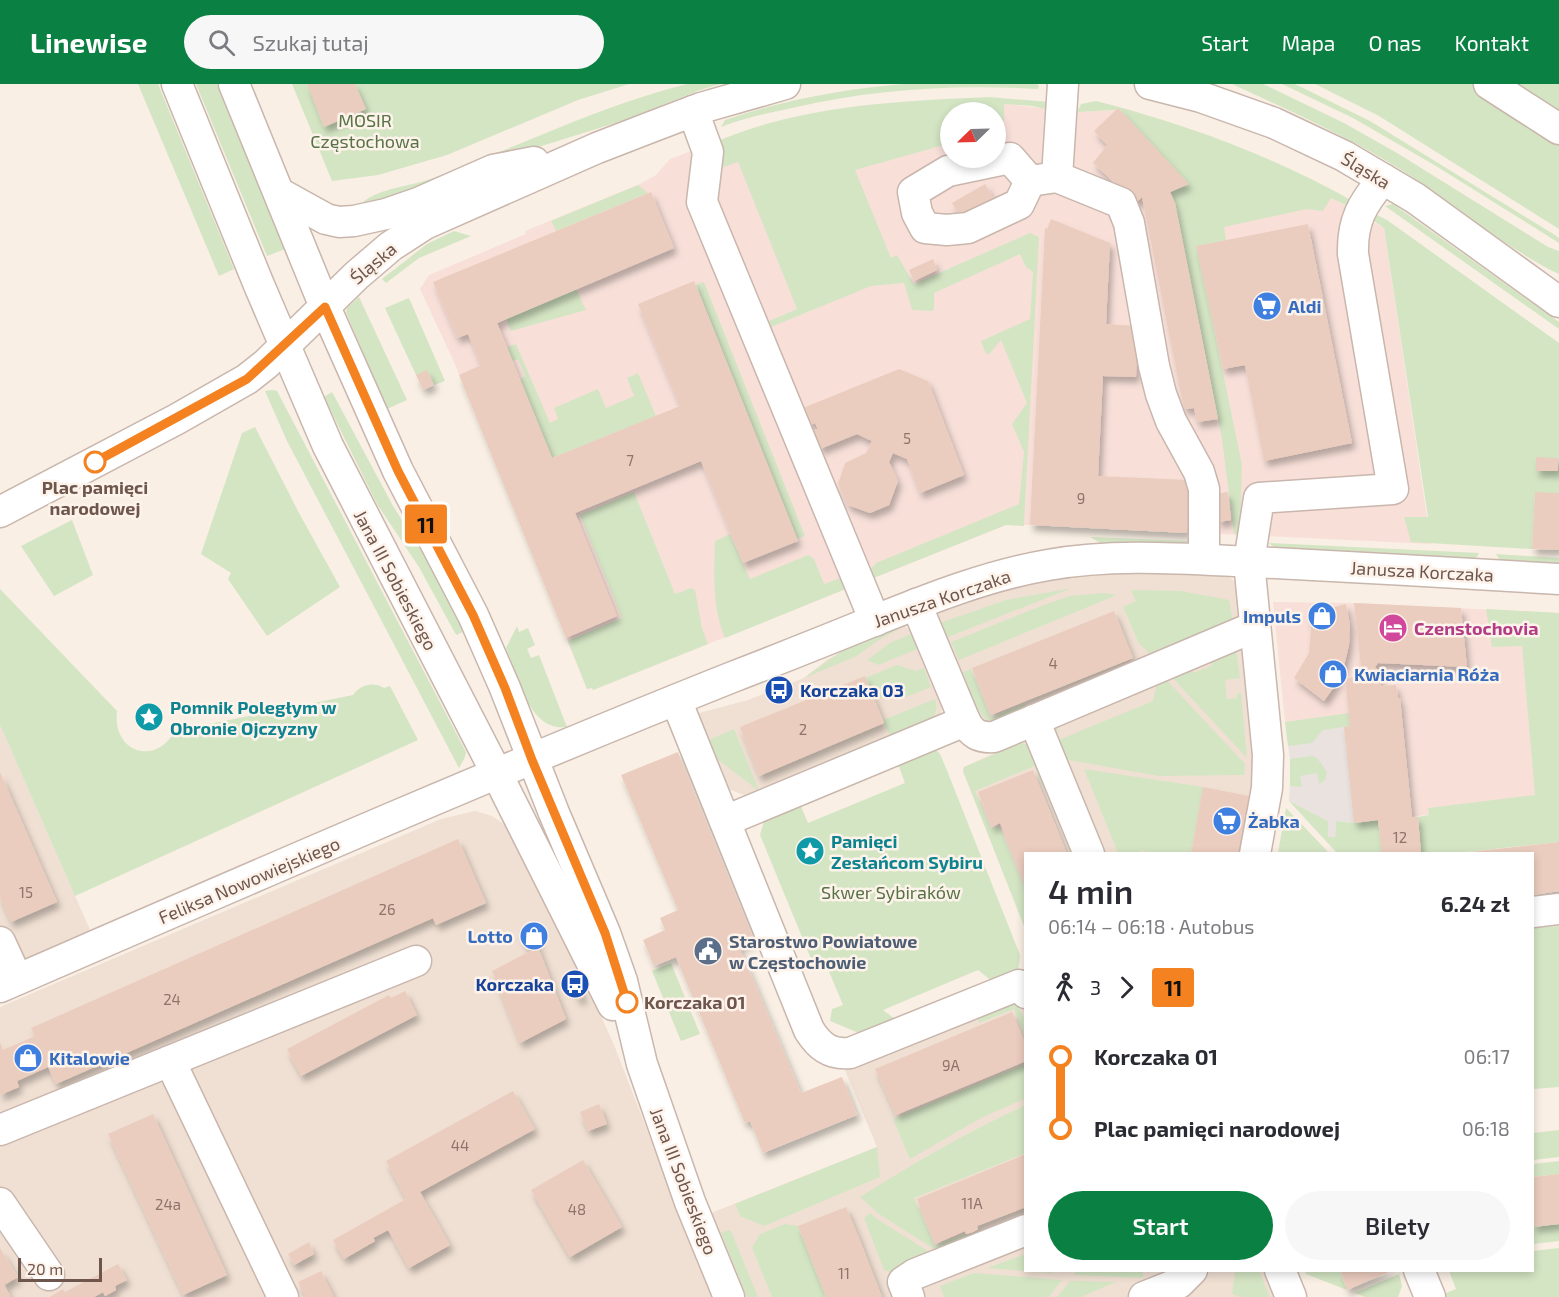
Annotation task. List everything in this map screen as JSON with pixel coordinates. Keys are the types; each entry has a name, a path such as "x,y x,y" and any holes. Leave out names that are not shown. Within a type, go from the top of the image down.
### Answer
{"street":[{"name":"Jana III Sobieskiego","path":"177,84 328,446 497,774 642,1064"},
{"name":"Jana III Sobieskiego","path":"234,84 325,307 398,471 473,615 505,688 532,760 605,933 622,981 642,1064 686,1191 729,1297"},
{"path":"1063,84 1043,179 1121,203 1129,223 1161,394 1171,421 1199,472 1204,489 1204,559"},
{"name":"Śląska","path":"1150,84 1201,97 1274,123 1344,156 1414,198 1559,302"},
{"path":"1489,84 1559,129"},
{"name":"Śląska","path":"0,512 177,419 247,379 347,284 392,246 425,224 597,148 693,111 771,86"},
{"path":"693,111 708,152 702,202 875,621"},
{"path":"279,192 309,211 327,219 339,222 354,221 386,214 418,203 494,170 597,148"},
{"path":"1255,852 1267,788 1268,755 1249,562 1259,498 1393,489 1353,254 1353,235 1365,199 1383,179"},
{"name":"Janusza Korczaka","path":"497,774 916,604 975,583 1047,565 1090,560 1204,559 1559,579"},
{"path":"916,604 970,732 982,738 994,737 1254,627"},
{"path":"676,700 809,1030 816,1041 831,1053 850,1053 1019,986 1024,991"},
{"path":"1034,720 1088,852"},
{"path":"725,821 965,721"},
{"name":"Feliksa Nowowiejskiego","path":"8,983 497,774"},
{"path":"1534,912 1559,909"},
{"path":"0,942 8,983"},
{"path":"0,1130 416,961"},
{"path":"170,1061 283,1297"},
{"path":"0,1203 50,1275"},
{"path":"906,1289 915,1274 1024,1231"},
{"path":"1144,1297 1179,1283 1190,1272"},
{"path":"1281,1272 1291,1297"},
{"path":"1420,1272 1430,1297"}],"shaded area":[{"path":"1006,104 1077,112 1118,108 1189,184 1330,197 1384,228 1431,544 1006,525 593,690 592,688 587,689 454,362 420,289 429,275 526,234 525,231 638,185 656,175 670,159 736,134 940,110 940,168 1006,168"},
{"path":"1135,571 1227,575 1236,583 1258,768 1245,852 1024,852 1024,926 963,771 964,767 1008,747 975,720 937,624 935,610 1041,580"},
{"path":"1273,602 1354,603 1559,613 1559,801 1378,820 1362,676 1345,678 1349,713 1285,722"},
{"path":"903,624 913,633 943,706 939,719 747,805 744,795 726,788 695,714 748,700 804,678 828,659"},
{"path":"1349,713 1378,820 1354,823 1336,821 1335,837 1327,837 1328,821 1289,801 1291,766 1285,722"},
{"path":"0,725 90,930 0,970"},
{"path":"475,811 492,816 508,827 575,959 614,1045 712,1297 0,1297 0,1007 441,819"},
{"path":"1024,991 1024,1272 1269,1272 1280,1297 744,1297 711,1213 877,1147 842,1063"}],"green space":[{"path":"138,84 158,84 234,269 219,276"},
{"path":"196,84 217,84 285,249 267,256"},
{"name":"MOSIR Częstochowa","path":"292,84 629,84 578,100 447,155 378,175 332,181"},
{"path":"687,84 720,84 625,120 516,154 394,201 361,204 377,194 433,178 590,115"},
{"path":"904,84 1037,84 1039,86 1038,89 976,87 884,92 783,110 747,118 721,127 725,120 791,101 836,92"},
{"path":"1232,84 1263,84 1344,123 1397,153 1548,247 1559,251 1559,274 1518,251 1423,184 1383,159 1319,125"},
{"path":"1282,84 1295,84 1370,121 1555,235 1559,238 1559,243 1436,166 1353,118"},
{"path":"1315,84 1473,84 1559,139 1559,229 1379,116"},
{"path":"1516,84 1559,84 1559,113"},
{"path":"989,97 1050,102 1049,110 1006,104 1006,102 940,102 940,146 855,170 891,258 897,255 914,284 1030,233 1039,237 1024,526 1006,525 871,579 871,569 876,563 1019,504 1024,452 1012,424 1027,403 1001,340 989,354 986,354 981,341 1030,319 1033,272 1026,267 1020,254 934,293 934,310 931,311 912,310 904,283 871,286 771,327 769,321 797,309 738,162 721,168 718,141 750,129 817,112 921,100"},
{"path":"1096,101 1161,119 1257,154 1349,199 1349,207 1331,198 1323,211 1307,209 1224,227 1226,240 1197,246 1242,465 1240,534 1234,534 1222,439 1175,203 1170,192 1188,184 1118,108 1077,112 1081,104"},
{"path":"638,185 648,193 556,231 551,221"},
{"path":"1393,204 1559,322 1559,329 1385,206"},
{"path":"1375,214 1387,220 1559,343 1559,493 1535,493 1532,549 1411,542 1404,517 1428,517 1384,228 1371,219"},
{"path":"454,231 471,236 419,258 386,283 382,279 427,244"},
{"path":"704,282 805,536 797,539 696,285"},
{"path":"576,289 586,310 511,331 506,319"},
{"path":"359,297 407,400 387,409 346,312 347,308"},
{"path":"409,298 445,381 434,385 416,375 385,308"},
{"path":"516,344 550,423 558,419 554,408 598,389 606,408 634,396 627,378 638,373 656,416 552,458 520,379 525,376 518,359 513,361 507,347"},
{"path":"265,391 277,391 466,752 459,768 287,441"},
{"path":"332,392 393,506 436,574 462,629 462,632 457,635 419,567 377,504 324,397"},
{"path":"255,427 340,587 267,636 228,579 231,573 201,554 242,433"},
{"path":"634,492 675,594 691,588 695,590 702,628 708,644 593,690 592,688 587,689 568,641 622,618 580,515"},
{"path":"72,520 93,575 54,596 21,546"},
{"path":"730,534 750,579 808,555 814,559 824,584 843,577 848,588 725,638 716,602 715,541"},
{"path":"1090,537 1191,541 1182,546 1104,545"},
{"path":"1269,543 1479,553 1475,560 1275,548"},
{"path":"1496,554 1559,558 1559,563 1500,561"},
{"path":"1072,588 943,639 937,624 1006,600"},
{"path":"0,589 117,711 117,725 121,736 128,745 137,750 157,749 167,742 175,731 353,695 363,687 371,685 384,688 390,686 418,740 75,896 0,725"},
{"path":"1131,590 1181,591 1229,600 1233,621 1155,658 1139,644 1123,607 1136,601"},
{"path":"1104,593 1117,595 959,660 951,642 1070,596"},
{"path":"1486,609 1559,613 1559,842 1465,852 1421,852 1418,817 1429,815 1428,808 1535,795 1522,646 1492,647"},
{"path":"903,624 907,625 879,640 855,657 804,678 850,645"},
{"path":"517,626 519,632 528,628 535,645 527,649 531,658 539,655 567,727 554,726 543,721 527,700 506,648"},
{"path":"913,633 920,648 878,665 867,660 890,643"},
{"path":"1236,648 1240,678 1225,680 1227,699 1237,698 1237,693 1241,693 1247,758 1167,672 1189,663 1193,673 1211,666 1214,654"},
{"path":"897,665 916,671 924,668 931,687 906,697 894,692 875,700 865,678"},
{"path":"971,669 991,718 1025,704 1027,710 999,720 986,719 974,701 963,672"},
{"path":"1162,675 1245,764 1244,775 1159,776 1057,758 1051,726 1060,716 1056,741 1153,701 1158,676"},
{"path":"935,699 936,708 930,721 891,739 883,720"},
{"path":"1349,713 1350,726 1323,730 1312,743 1288,746 1285,722"},
{"path":"734,729 759,791 712,755 706,741"},
{"path":"1021,743 1031,745 1050,789 1045,791 1034,766 975,791 991,829 999,826 1024,887 1024,926 963,771 964,767"},
{"name":"Skwer Sybiraków","path":"934,748 940,754 946,768 1020,955 1018,967 1012,977 998,986 978,970 883,1010 903,1025 866,1036 830,1021 832,1009 843,1005 825,962 814,966 760,835 766,815 798,799 808,823 905,783 896,759"},
{"path":"1312,756 1317,758 1327,772 1325,780 1319,784 1317,773 1300,776 1302,787 1290,786 1290,759"},
{"path":"1084,769 1203,787 1191,852 1141,850 1140,852 1118,852"},
{"path":"1289,801 1328,821 1328,837 1335,837 1336,821 1354,823 1378,820 1382,852 1336,852"},
{"path":"1286,808 1328,852 1278,852"},
{"path":"1559,926 1559,1087 1534,1089 1534,928"},
{"path":"671,963 700,1034 681,1041 652,971"},
{"path":"1013,1001 1024,1018 1024,1033 1014,1009 979,1023 976,1016"},
{"path":"1024,1065 1024,1099 981,1118 910,1159 893,1119"},
{"path":"1024,1106 1024,1154 914,1198 935,1246 966,1234 969,1242 942,1254 879,1214 860,1197 942,1148"},
{"path":"1559,1130 1559,1157 1534,1160 1534,1133"},
{"path":"877,1147 880,1177 764,1226 740,1216 735,1204"},
{"path":"1559,1161 1559,1174 1534,1177 1534,1164"},
{"path":"870,1213 936,1256 892,1273 884,1270 864,1218"},
{"path":"785,1224 798,1226 826,1297 772,1297 752,1248 760,1234"},
{"path":"1559,1224 1559,1241 1534,1244 1534,1227"},
{"path":"731,1231 758,1297 747,1297 721,1233"},
{"path":"1559,1248 1559,1297 1437,1297 1456,1289 1449,1272 1534,1272 1534,1251"},
{"path":"1024,1255 1024,1271 987,1268"},
{"path":"1076,1272 1143,1272 1143,1278 1074,1275"},
{"path":"1235,1272 1259,1272 1270,1297 1240,1297 1232,1294"},
{"path":"1305,1272 1340,1272 1347,1290"},
{"path":"974,1273 1062,1280 1049,1297 944,1297 940,1286"},
{"path":"1399,1274 1402,1286 1398,1297 1365,1297 1355,1293"},
{"path":"1070,1281 1116,1282 1081,1297 1057,1297"}],"building":[{"path":"307,84 355,84 366,109 324,127"},
{"path":"1118,108 1189,184 1170,192 1175,203 1218,419 1197,422 1194,408 1184,409 1142,197 1136,203 1093,163 1107,145 1094,131"},
{"path":"985,184 995,201 962,220 952,203"},
{"path":"651,192 674,248 497,323 552,458 680,406 638,304 694,281 798,541 743,563 701,461 575,513 617,616 566,638 459,375 481,365 468,334 457,338 433,282"},
{"path":"1051,219 1110,243 1106,324 1138,326 1136,377 1103,376 1098,476 1189,480 1187,533 1030,525 1045,228 1047,229"},
{"name":"Aldi","path":"1308,224 1352,443 1264,461 1245,365 1223,369 1196,246"},
{"path":"933,259 937,270 914,281 909,270"},
{"path":"899,369 928,381 964,475 920,493 907,459 893,453 889,462 898,481 889,505 870,513 848,505 838,484 845,463 866,453 872,441 857,434 820,449 813,431 818,429 815,423 810,425 803,408"},
{"path":"427,370 434,385 423,390 416,375"},
{"path":"1536,457 1558,458 1558,471 1536,471"},
{"path":"1228,492 1231,520 1218,522 1214,494"},
{"path":"1535,492 1559,493 1559,550 1532,549"},
{"path":"1354,603 1461,608 1467,667 1378,663 1375,667 1379,671 1381,686 1396,685 1398,698 1400,698 1412,817 1418,817 1421,852 1382,852 1378,820 1354,823 1344,727 1350,726 1345,678 1362,676"},
{"path":"1346,604 1350,625 1349,645 1344,666 1336,684 1324,701 1294,678 1309,653 1311,628 1308,614"},
{"path":"1114,611 1133,658 991,715 972,668"},
{"path":"865,676 884,723 759,776 740,727"},
{"name":"Starostwo Powiatowe w Częstochowie","path":"678,752 754,940 739,946 801,1093 842,1077 857,1115 763,1153 750,1121 745,1123 676,957 654,966 643,940 665,930 660,918 678,910 621,775"},
{"path":"1033,770 1066,852 1024,852 1024,881 1000,823 992,827 978,792"},
{"path":"0,772 57,902 11,922 0,897"},
{"path":"1203,787 1249,796 1238,852 1191,852"},
{"path":"458,839 486,903 436,925 433,918 56,1084 48,1067 17,1081 19,1087 0,1095 0,1042 3,1050 35,1036 31,1028"},
{"path":"1559,842 1559,891 1534,895 1534,852 1469,852"},
{"path":"531,926 539,946 527,950 519,931"},
{"path":"538,947 566,1019 520,1043 492,971"},
{"path":"576,978 584,997 578,1000 570,980"},
{"path":"405,991 417,1015 301,1076 287,1049 389,995 391,998"},
{"path":"1012,1012 1024,1040 1024,1062 896,1115 875,1069"},
{"path":"513,1091 535,1129 420,1192 450,1245 409,1268 388,1230 373,1238 375,1241 344,1259 333,1240 406,1199 386,1161"},
{"path":"599,1104 607,1124 588,1131 580,1112"},
{"path":"153,1114 227,1275 183,1295 108,1134"},
{"path":"1024,1155 1024,1208 977,1226 978,1229 973,1232 966,1234 965,1231 935,1244 917,1199"},
{"path":"583,1160 622,1227 570,1257 531,1190"},
{"path":"1559,1174 1559,1224 1534,1227 1534,1177"},
{"path":"846,1207 882,1297 826,1297 798,1226"},
{"path":"309,1242 314,1254 294,1265 288,1254"},
{"path":"0,1248 18,1277 4,1285 11,1297 0,1297"},
{"path":"118,1264 127,1280 115,1286 116,1290 105,1296 103,1292 94,1297 50,1297 63,1289 65,1292"},
{"path":"321,1271 334,1297 306,1297 298,1282"},
{"path":"1341,1272 1389,1272 1347,1290"}],"bus line":[{"name":"11","path":"95,462 247,379 266,364 325,307 398,471 473,615 505,688 532,760 605,933 627,1002"}],"place":[{"name":"Aldi","path":"1267,306"},
{"name":"Plac pamięci narodowej","path":"95,462"},
{"name":"Impuls","path":"1322,616"},
{"name":"Czenstochovia","path":"1393,628"},
{"name":"Kwiaciarnia Róża","path":"1333,674"},
{"name":"Korczaka 03","path":"779,690"},
{"name":"Pomnik Poległym w Obronie Ojczyzny","path":"149,717"},
{"name":"Żabka","path":"1227,821"},
{"name":"Pamięci Zesłańcom Sybiru","path":"810,851"},
{"name":"Lotto","path":"534,936"},
{"name":"Starostwo Powiatowe w Częstochowie","path":"708,951"},
{"name":"Korczaka","path":"575,984"},
{"name":"Korczaka 01","path":"627,1002"},
{"name":"Kitalowie","path":"28,1058"}]}
